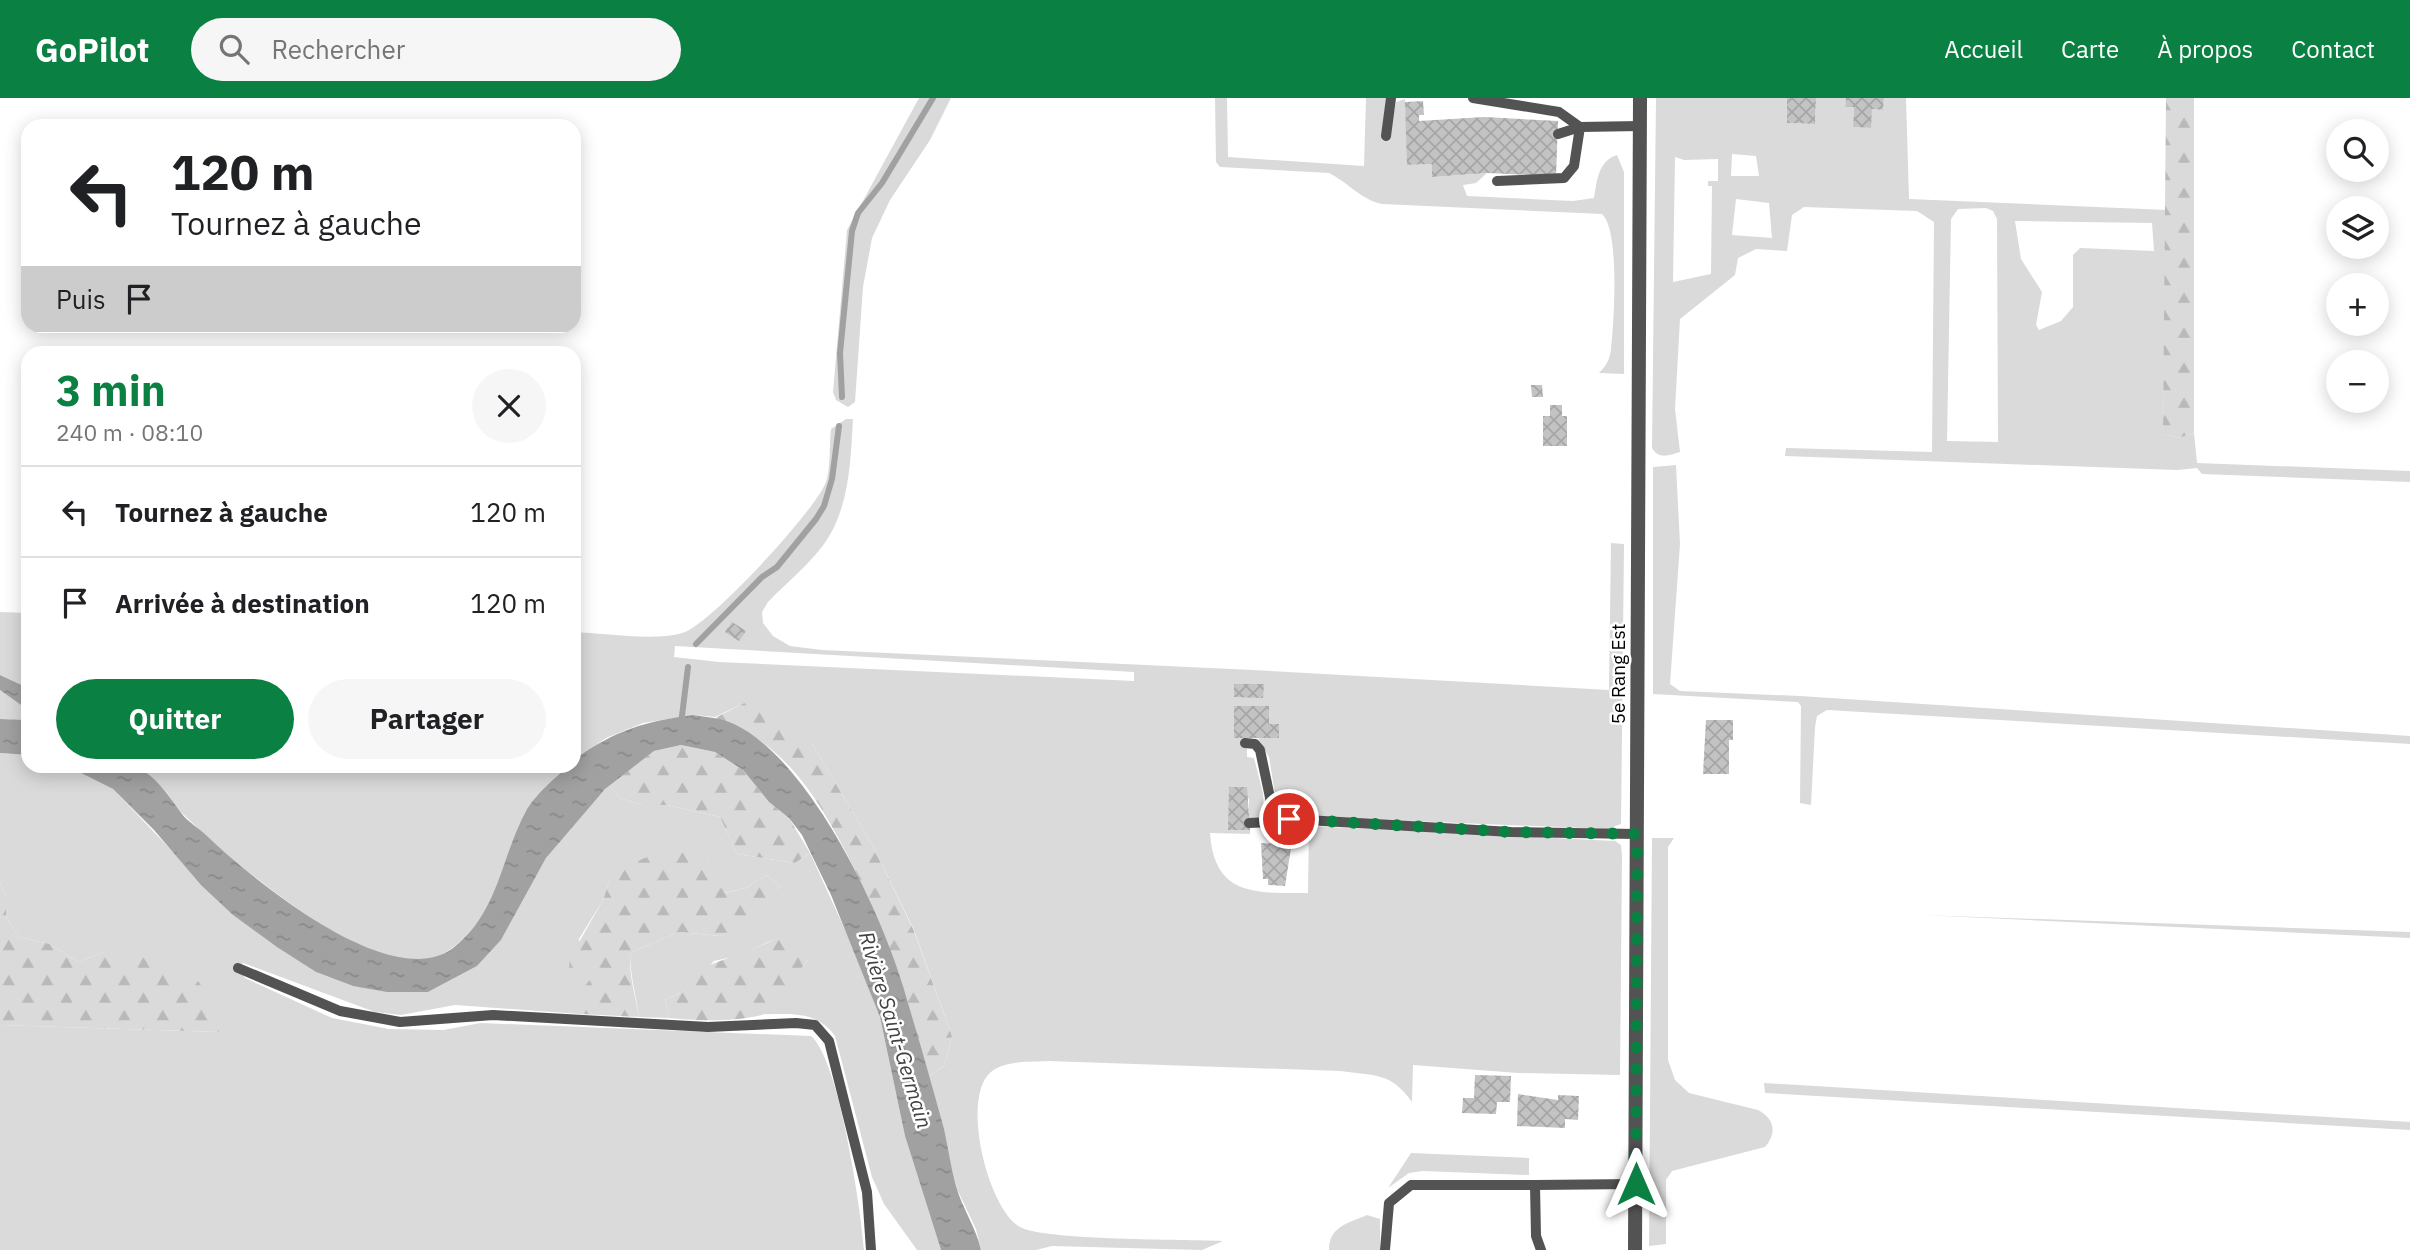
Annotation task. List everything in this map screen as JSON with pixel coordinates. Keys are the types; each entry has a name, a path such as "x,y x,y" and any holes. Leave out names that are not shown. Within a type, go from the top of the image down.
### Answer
{"street":[{"name":"5e Rang Est","path":"1635,1250 1640,98"}],"lane":[{"path":"1385,136 1391,98"},
{"path":"1474,98 1559,112 1580,127"},
{"path":"1558,134 1580,127 1640,126"},
{"path":"1497,181 1564,178 1574,166 1580,127"},
{"path":"1245,743 1255,744 1260,750 1272,807 1284,817 1304,821 1511,832 1637,834"},
{"path":"1249,823 1271,822 1284,817"},
{"path":"238,968 340,1011 400,1022 493,1015 708,1027 796,1023 815,1026 829,1041 867,1192 871,1250"},
{"path":"1385,1250 1389,1203 1411,1185 1636,1184"},
{"path":"1535,1185 1536,1236 1541,1250"}],"green space":[{"path":"919,98 951,98 930,140 890,200 872,238 863,287 855,402 848,407 836,400 833,392 847,230"},
{"path":"1215,98 1227,98 1228,157 1364,166 1366,98 1386,98 1382,140 1388,140 1396,102 1405,99 1408,165 1432,164 1433,177 1487,173 1476,183 1463,185 1467,196 1573,201 1594,198 1602,167 1617,155 1624,172 1624,374 1599,373 1610,353 1614,299 1614,257 1608,223 1602,214 1382,204 1367,198 1329,173 1220,167 1216,162"},
{"path":"1656,98 1787,98 1787,123 1815,124 1816,98 1846,98 1845,107 1854,107 1853,127 1870,128 1872,109 1883,110 1884,98 1906,98 1909,199 2167,210 2163,434 2179,438 2194,433 2197,463 2410,471 2410,482 2202,474 2197,468 2177,470 1785,456 1786,448 1932,452 1934,222 1917,211 1804,207 1792,215 1787,251 1756,249 1738,258 1735,275 1680,319 1675,409 1680,452 1661,455 1652,448","holes":["1732,154 1756,156 1759,176 1731,176","1675,157 1684,160 1718,159 1718,181 1708,181 1708,186 1712,186 1711,274 1673,282","1736,199 1769,203 1772,238 1732,235","1986,208 1993,211 1997,219 1998,442 1947,441 1951,219 1958,209","2015,221 2152,223 2154,251 2080,248 2073,255 2073,307 2061,321 2039,330 2036,325 2042,292 2021,259"]},
{"path":"2166,98 2194,98 2194,433 2179,438 2163,434"},
{"path":"846,419 853,419 849,473 835,525 822,546 768,602 762,612 763,623 773,636 790,646 822,650 1609,690 1611,543 1624,544 1621,824 1608,829 1290,816 1276,800 1269,757 1258,738 1279,738 1279,724 1269,724 1234,738 1247,738 1247,757 1254,758 1263,793 1264,819 1249,818 1249,799 1229,787 1229,830 1250,830 1250,834 1210,833 1213,854 1229,880 1241,887 1272,893 1308,893 1309,826 1615,841 1621,845 1622,856 1620,1075 1518,1073 1413,1065 1412,1102 1389,1080 1340,1071 1048,1061 1003,1065 991,1072 982,1085 978,1104 978,1128 989,1177 998,1199 1008,1216 1020,1227 1034,1232 1085,1237 1223,1241 1202,1250 1052,1246 1036,1250 981,1250 976,1229 957,1189 929,1076 944,1066 952,1036 914,930 874,848 811,742 744,703 715,717 693,715 643,723 606,738 581,755 581,632 631,636 674,635 699,624 762,564 803,516 826,482 831,429","holes":["675,646 1134,672 1134,681 719,662 674,657","1234,684 1263,684 1263,697 1234,697"]},
{"path":"1676,465 1680,544 1670,684 1680,691 1800,696 2410,736 2410,744 1827,710 1817,716 1815,727 1811,805 1800,803 1801,706 1798,702 1653,694 1653,467"},
{"path":"0,612 21,613 21,685 0,675"},
{"path":"0,690 21,705 21,720 0,719"},
{"path":"744,703 773,711 811,742 874,848 914,931 952,1036 944,1066 929,1076 902,984 883,934 843,846 827,819 797,775 779,757 760,740 715,718"},
{"path":"681,745 715,752 743,770 769,802 789,818 810,853 795,863 737,854 720,817 667,805 642,805 620,798 609,785 654,751"},
{"path":"0,753 21,754 21,773 81,773 113,789 233,915 316,972 353,986 428,992 477,966 501,940 546,858 573,823 609,785 620,798 642,805 667,805 720,817 737,854 795,863 810,853 856,954 880,1017 905,1136 941,1250 917,1250 884,1204 872,1177 835,1036 827,1027 810,1017 759,1014 782,1006 788,1000 801,969 808,960 775,939 737,956 714,961 685,991 665,1000 669,1018 639,1017 630,953 679,932 720,936 739,928 780,886 766,875 746,888 724,893 706,858 610,879 603,900 579,939 583,972 593,976 580,1014 455,1005 401,1015 375,1012 243,963 238,968 245,978 332,1018 389,1029 443,1030 481,1023 811,1036 821,1050 839,1103 853,1171 864,1250 0,1250 0,1025 219,1032 175,978 104,952 78,962 50,944 18,937 6,916 6,897 0,882"},
{"path":"143,773 561,773 527,809 513,839 497,886 482,916 472,929 440,956 406,959 373,950 337,933 300,910 265,885 204,834 181,812 167,793"},
{"path":"1652,838 1674,838 1668,847 1668,1060 1675,1080 1689,1093 1758,1110 1771,1122 1773,1132 1765,1147 1672,1171 1666,1180 1666,1244 1649,1246"},
{"path":"671,847 706,858 725,893 746,888 766,875 780,886 740,928 720,936 679,932 630,953 631,977 639,1017 580,1014 580,992 593,976 569,968 570,958 603,900 610,879 633,863"},
{"path":"0,882 6,897 6,916 18,937 50,944 78,962 104,952 147,953 165,960 175,978 199,982 211,1003 219,1032 0,1025"},
{"path":"1922,915 2410,932 2410,938"},
{"path":"775,939 795,941 808,947 808,960 800,971 791,999 767,1013 751,1017 698,1020 669,1018 665,1000 685,991 688,975"},
{"path":"1764,1083 2410,1122 2410,1130 1765,1093"},
{"path":"1411,1153 1529,1158 1529,1175 1423,1171 1409,1173 1388,1188"},
{"path":"1367,1215 1380,1219 1380,1250 1329,1250 1336,1230"}],"water":[{"path":"0,675 21,685 21,705 0,690"},
{"name":"Rivière Saint-Germain","path":"693,715 714,718 734,724 762,742 789,769 838,839 859,878 892,954 944,1129 956,1186 981,1250 941,1250 905,1136 880,1017 831,895 802,835 789,818 769,802 743,770 715,752 681,745 654,751 605,789 546,858 501,940 477,966 428,992 387,992 353,986 316,972 233,915 201,885 154,830 113,789 81,773 147,773 187,820 287,902 359,944 394,956 426,958 453,948 481,918 527,809 541,792 560,773 581,773 581,755 603,741 660,720"},
{"path":"0,719 21,720 21,754 0,753"}],"building":[{"path":"1787,98 1816,98 1815,124 1787,123"},
{"path":"1846,98 1884,98 1883,110 1872,109 1871,128 1853,127 1854,107 1845,107"},
{"path":"1423,101 1424,115 1419,115 1419,121 1484,117 1558,121 1556,176 1487,173 1432,177 1432,164 1407,165 1405,102"},
{"path":"1531,385 1542,385 1543,397 1532,397"},
{"path":"1550,405 1562,405 1562,416 1567,416 1567,446 1543,446 1543,416 1550,416"},
{"path":"732,622 746,631 739,641 725,632"},
{"path":"1234,684 1264,684 1263,698 1234,697"},
{"path":"1234,706 1269,706 1269,724 1279,724 1279,738 1234,738"},
{"path":"1706,720 1733,720 1733,740 1729,740 1729,774 1703,774"},
{"path":"1229,787 1247,787 1250,830 1228,830"},
{"path":"1261,843 1285,844 1285,847 1291,848 1285,886 1268,885 1268,879 1263,879"},
{"path":"1475,1075 1511,1076 1510,1102 1497,1102 1496,1114 1462,1113 1463,1098 1474,1098"},
{"path":"1518,1094 1558,1100 1558,1095 1579,1096 1578,1120 1565,1119 1565,1128 1517,1126"}],"waterway":[{"path":"842,397 840,353 852,231 858,213 882,183 933,98"},
{"path":"696,644 762,577 777,567 816,519 824,506 832,479 839,426"},
{"path":"681,724 688,667"}],"route":[{"path":"1289,819 1511,832 1637,834 1636,1184"}]}
